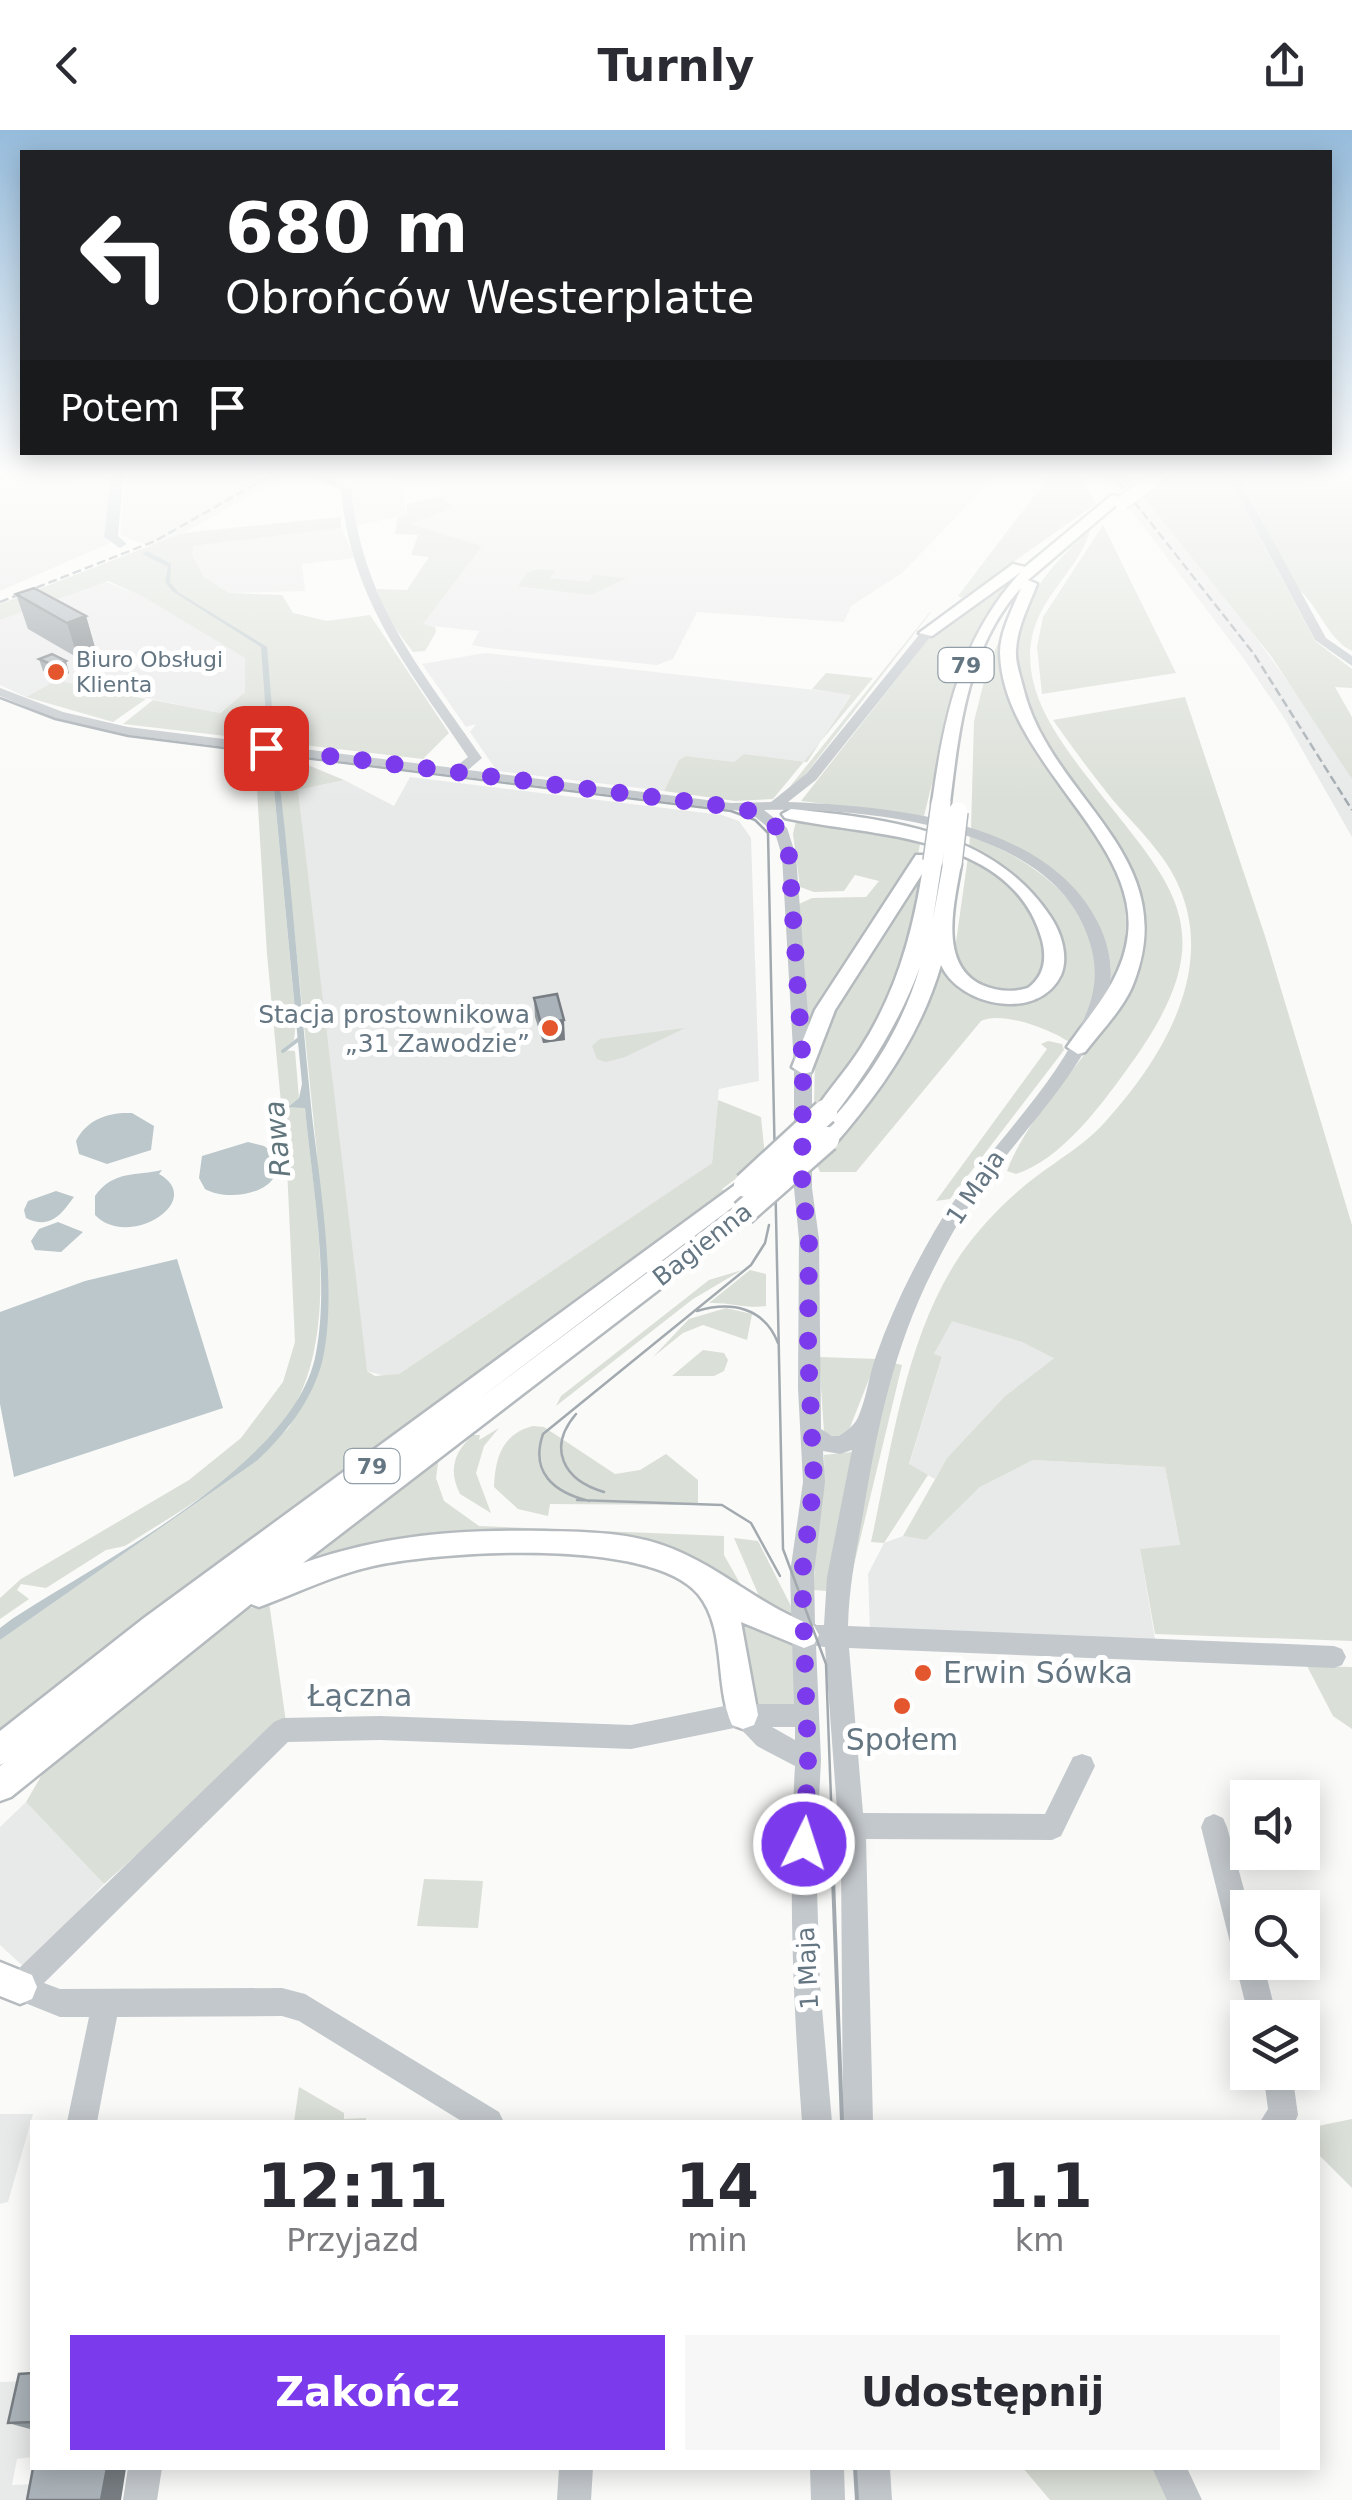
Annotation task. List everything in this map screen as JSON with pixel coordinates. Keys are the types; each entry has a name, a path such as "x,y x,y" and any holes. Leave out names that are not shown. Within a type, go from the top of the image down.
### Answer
{"main road":[{"path":"927,633 1001,582"},
{"name":"Bagienna","path":"947,817 951,722 968,660 994,611 1019,582"},
{"name":"Bagienna","path":"0,1786 43,1748 236,1602 744,1199 825,1112 873,1050 901,999 920,943 978,677 993,640 1032,582"},
{"path":"1030,584 1008,651 1015,697 1043,748 1120,860 1135,902 1135,944 1128,972 1098,1025 1078,1047"},
{"path":"788,808 906,831 986,863 1014,884 1040,914 1052,943 1052,973 1043,986 1020,996 976,990 952,968 943,926"},
{"name":"Bagienna","path":"0,1750 138,1639 827,1139 900,1046 926,992 943,926 936,861"},
{"path":"803,1067 825,1010 936,861"},
{"path":"236,1602 346,1557 432,1541 619,1546 664,1558 775,1624 804,1635"},
{"path":"704,1580 715,1593 728,1624 734,1680 743,1714"},
{"path":"0,1800 43,1748"}],"street":[{"path":"365,582 375,609 486,774"},
{"path":"1290,582 1321,640 1352,662"},
{"path":"789,856 788,808 927,633"},
{"path":"0,692 59,715 113,728 755,810 788,808"},
{"path":"436,767 454,742 455,728"},
{"path":"460,770 471,766 476,758"},
{"path":"732,807 788,808"},
{"name":"1 Maja","path":"788,808 947,817 1032,863 1070,894 1092,925 1105,965 1103,996 1078,1047 977,1180 933,1249 892,1339 868,1422 838,1583 837,1638 859,1990 858,2120"},
{"name":"1 Maja","path":"755,810 782,832 789,856 803,1067 814,1482 802,1574 808,1760 803,1858 806,1985 817,2120"},
{"path":"811,1434 822,1444 837,1447 854,1440 868,1422"},
{"path":"804,1635 1334,1657"},
{"path":"743,1714 766,1738 808,1760"},
{"name":"Łączna","path":"10,1983 284,1730 380,1728 632,1737 743,1714 807,1715"},
{"path":"850,1826 1052,1826 1082,1766"},
{"path":"1214,1827 1230,1890"},
{"path":"10,1983 60,2003 282,2002 304,2008 486,2120"},
{"path":"82,2120 105,2005"},
{"path":"1278,2120 1284,2115 1280,2090"},
{"path":"140,2500 145,2470"},
{"path":"574,2500 576,2470"},
{"path":"827,2470 828,2500"},
{"path":"873,2470 875,2500"},
{"path":"1170,2470 1184,2500"}],"shaded area":[{"path":"0,582 22,582 0,591"},
{"path":"58,582 106,582 0,620 0,604"},
{"path":"105,582 141,595 245,658 245,692 219,713 58,680 26,697 0,685 0,620"},
{"path":"109,582 211,582 229,593 282,595 293,613 327,621 370,615 449,733 423,759 123,724 153,700 220,713 245,692 245,658 142,596"},
{"path":"165,582 170,582 178,592 267,647 275,744 268,743 261,647 172,591"},
{"path":"211,582 304,582 305,591 229,593"},
{"path":"413,582 455,582 423,624 435,627 436,632 425,651 413,652 383,612 377,589 407,590"},
{"path":"454,582 889,582 851,606 844,622 697,612 673,659 657,665 488,648 472,645 479,631 422,625"},
{"path":"521,582 619,582 591,595 518,586"},
{"path":"969,582 985,582 962,598 958,596"},
{"path":"1005,582 1011,582 985,616 961,665 924,816 801,801 929,638"},
{"path":"1043,582 1061,582 1042,609 1031,647 1033,682 1041,706 1073,758 1160,872 1176,905 1182,939 1177,976 1159,1020 1125,1072 1063,1145 1016,1174 1007,1171 1025,1135 1105,1021 1142,910 1130,866 1031,713 1019,678 1016,644 1026,608"},
{"path":"1066,582 1131,582 1176,673 1042,694 1037,647 1043,617"},
{"path":"1185,582 1213,582 1321,728 1352,779 1352,837 1283,716"},
{"path":"1211,582 1284,582 1315,641 1352,669 1352,688 1335,687 1352,717 1352,779 1271,656"},
{"path":"1294,582 1352,582 1352,651 1336,639"},
{"path":"930,612 791,793 780,799"},
{"path":"1005,629 1005,675 1092,817 1120,883 1126,917 1123,952 1110,987 1107,946 1079,898 1069,887 971,829 974,721 989,662"},
{"path":"485,653 851,694 807,762 744,754 734,762 686,756 679,760 664,791 497,771 470,732 476,724 466,727 422,664"},
{"path":"826,673 873,678 820,742 851,695 812,689"},
{"path":"57,680 146,699 113,722 26,697"},
{"path":"1185,697 1265,936 1352,1225 1352,1641 1155,1634 1140,1549 1180,1545 1165,1467 1033,1460 980,1487 926,1540 903,1536 947,1458 1005,1396 1054,1358 1022,1342 952,1321 934,1354 942,1357 909,1464 928,1475 884,1543 871,1542 913,1357 942,1286 967,1245 998,1210 1087,1139 1126,1097 1163,1043 1186,983 1191,952 1189,921 1174,876 1053,720"},
{"path":"744,754 804,762 773,799 735,801 664,791 679,760 686,756 734,762"},
{"path":"255,757 271,758 296,1022 294,1040 281,1050 295,1051 299,1098 288,1107 305,1107 318,1229 319,1315 313,1356 301,1393 281,1426 247,1461 208,1492 125,1546 106,1550 46,1588 21,1584 17,1590 29,1599 0,1619 0,1598 21,1579 189,1480 241,1438 283,1382 295,1342 287,1167 267,954"},
{"path":"271,758 277,759 326,1242 328,1309 321,1366 296,1417 258,1460 0,1640 0,1628 12,1619 190,1506 235,1470 273,1433 301,1394 316,1353 321,1294 318,1231 305,1108 288,1107 299,1098 302,1084"},
{"path":"277,759 298,761 344,780 298,790 367,1371 375,1376 399,1374 712,1163 718,1100 761,1117 765,1157 722,1189 726,1192 0,1738 0,1640 258,1460 289,1427 308,1394 326,1340 317,1154"},
{"path":"410,777 722,815 739,821 751,838 759,1081 719,1089 712,1163 399,1374 388,1377 367,1371 363,1358 298,790 344,780 394,806"},
{"path":"797,817 921,838 917,861 807,1033 799,904 812,898 866,897 879,881 855,875 844,891 814,892 800,887 793,834"},
{"path":"970,836 1033,868 1069,900 1083,919 1098,963 1095,995 1087,1015 1073,1045 1028,1024 1002,1018 981,1021 856,1172 820,1172 817,1165 874,1098 906,1050 942,969 974,994 1048,990 1048,917 969,850"},
{"path":"968,857 1012,888 1030,910 1049,960 1034,988 1007,993 973,984 954,956"},
{"path":"920,875 924,876 915,933 879,1027 814,1108 815,1056 824,1024"},
{"path":"685,1028 606,1062 597,1059 592,1046 600,1039"},
{"path":"1041,1044 1062,1044 1064,1050 950,1199 936,1201 1047,1049"},
{"path":"132,1113 154,1126 151,1150 107,1164 79,1154 76,1141 92,1122"},
{"path":"248,1142 264,1146 276,1155 273,1178 254,1192 228,1195 205,1189 199,1178 202,1156"},
{"path":"162,1170 159,1174 171,1185 174,1197 169,1208 157,1218 126,1227 109,1224 95,1215 95,1196 110,1182"},
{"path":"56,1191 74,1197 61,1213 43,1222 26,1218 28,1201"},
{"path":"58,1222 83,1232 61,1252 35,1250 31,1241 39,1229"},
{"path":"177,1259 223,1408 14,1477 0,1404 0,1312 85,1281"},
{"path":"742,1270 693,1299 556,1406 561,1396 709,1280"},
{"path":"750,1270 766,1274 766,1306 709,1303"},
{"path":"726,1308 752,1314 747,1340 703,1325 683,1333 653,1357 689,1319"},
{"path":"951,1320 1022,1342 1055,1357 1005,1396 947,1458 935,1479 909,1465 942,1358 934,1355"},
{"path":"703,1350 724,1353 728,1360 724,1371 714,1376 672,1376"},
{"path":"819,1357 877,1359 847,1435 841,1440 824,1432"},
{"path":"893,1363 902,1365 852,1573 874,1436"},
{"path":"533,1426 544,1427 615,1474 640,1470 666,1454 698,1480 698,1505 550,1504 548,1516 518,1509 494,1487 496,1467 507,1442"},
{"path":"499,1428 484,1446 476,1473 491,1513 460,1494 454,1469 457,1455 473,1435 480,1435 479,1440"},
{"path":"852,1452 827,1591 814,1590 824,1455"},
{"path":"439,1456 436,1478 444,1501 479,1526 724,1536 724,1555 750,1601 700,1569 461,1533 373,1543 283,1572"},
{"path":"1033,1460 1165,1467 1180,1546 1140,1549 1156,1645 870,1632 868,1574 884,1543 903,1536 926,1540 980,1487"},
{"path":"734,1538 758,1541 793,1610 793,1622 762,1603"},
{"path":"269,1602 286,1722 104,1884 26,1802 50,1761 247,1609"},
{"path":"751,1616 794,1638 796,1706 749,1707 741,1628"},
{"path":"1307,1666 1352,1667 1352,1729 1333,1716"},
{"path":"26,1802 104,1884 25,1968 0,1945 0,1827"},
{"path":"424,1879 483,1881 478,1928 417,1926"},
{"path":"299,2087 344,2113 344,2119 366,2118 366,2120 294,2120"},
{"path":"0,2114 33,2114 8,2202 0,2204"},
{"path":"1352,2119 1352,2188 1320,2156 1320,2126"},
{"path":"30,2381 30,2457 17,2459 12,2485 37,2484 34,2500 0,2500 0,2382"},
{"path":"1025,2470 1153,2470 1168,2500 1050,2500"}],"building":[{"path":"34,588 86,616 67,623 16,594"},
{"path":"52,654 66,661 55,666 39,659"},
{"path":"557,994 564,1020 541,1024 534,998"},
{"path":"30,2373 30,2422 8,2423 19,2374"},
{"path":"33,2470 107,2470 101,2500 27,2500"}],"waterway":[{"path":"283,1051 299,1039"}],"tram line":[{"path":"0,698 55,719 128,736 731,811 755,820 768,833 783,1549 826,1664 834,1880"},
{"path":"587,1500 555,1486 542,1470 543,1434 751,1265 765,1243 769,1225"},
{"path":"697,1311 722,1307 745,1310 764,1321 778,1343"},
{"path":"576,1414 562,1439 564,1461 578,1480 604,1492"},
{"path":"577,1500 587,1500"},
{"path":"587,1500 722,1505 751,1523 780,1576"},
{"path":"833,1878 842,2120"},
{"path":"855,2470 857,2500"}],"railway":[{"path":"0,602 52,582"},
{"path":"1197,582 1254,654 1352,810"}],"place":[{"name":"Biuro Obsługi Klienta","path":"56,672"},
{"name":"Stacja prostownikowa „31 Zawodzie”","path":"550,1028"},
{"name":"Erwin Sówka","path":"923,1673"},
{"name":"Społem","path":"902,1706"}],"route":[{"path":"266,748 755,810 775,824 786,839 803,1067 802,1188 809,1239 808,1388 814,1482 802,1574 808,1760 804,1844"}],"water label":[{"name":"Rawa","path":"277,1139"}]}
